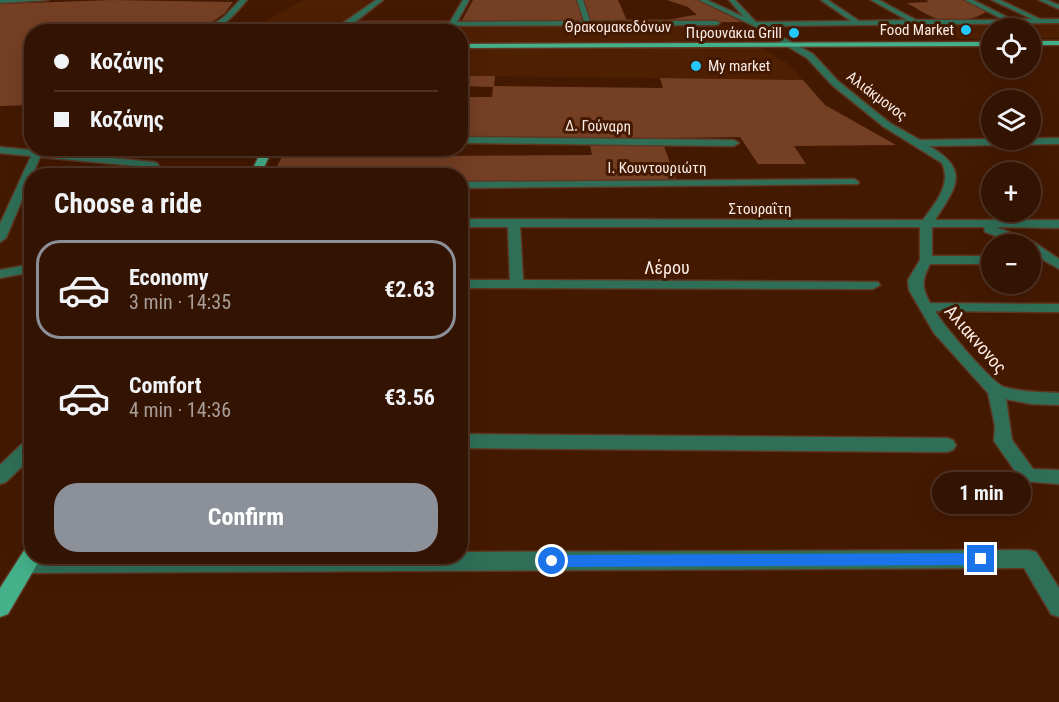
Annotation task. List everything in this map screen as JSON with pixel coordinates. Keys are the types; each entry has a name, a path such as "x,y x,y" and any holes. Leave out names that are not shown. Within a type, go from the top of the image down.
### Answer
{"main road":[{"path":"1041,44 1059,43"},
{"name":"Θρακομακεδόνων","path":"468,46 981,44"},
{"path":"0,607 27,564"}],"street":[{"path":"0,1 45,0"},
{"path":"217,24 244,0"},
{"path":"345,24 380,0"},
{"path":"452,24 466,0"},
{"path":"580,0 588,24"},
{"name":"Αλιάκμονος","path":"702,0 754,24 810,56 835,83 887,125 946,162 952,179 950,188 926,225"},
{"path":"732,0 754,24 981,21"},
{"path":"824,0 858,23"},
{"path":"874,0 915,22"},
{"path":"968,0 1004,17 1059,12"},
{"path":"995,0 1042,21 1059,21"},
{"path":"1042,0 1059,7"},
{"path":"345,24 717,23"},
{"name":"Δ. Γούναρη","path":"468,140 734,142"},
{"path":"917,143 1059,141"},
{"path":"0,150 24,152"},
{"path":"67,156 147,164 155,168"},
{"name":"Ι. Κουντουριώτη","path":"468,185 854,182"},
{"path":"0,238 24,183"},
{"path":"514,222 517,284"},
{"name":"Στουραΐτη","path":"468,223 1059,224"},
{"path":"926,225 926,260 981,261"},
{"path":"976,225 1000,234"},
{"path":"1041,252 1057,262"},
{"name":"Αλιακνονος","path":"926,260 915,280 916,290 939,330 996,391 1003,426 1003,441 1028,476 1059,477"},
{"path":"1041,261 1057,262"},
{"path":"0,274 24,270"},
{"name":"Λέρου","path":"468,284 873,285"},
{"path":"924,307 1059,308"},
{"path":"996,391 1031,398 1059,399"},
{"path":"468,441 947,445"},
{"path":"0,477 24,453"},
{"path":"468,560 1029,559 1059,607"}],"shaded area":[{"path":"111,0 233,2 225,13 210,24 24,24 24,105 0,106 0,4"},
{"path":"304,0 372,0 342,24 259,24"},
{"path":"473,0 618,0 628,23 461,22"},
{"path":"667,0 697,0 742,22 652,23 697,15 688,7"},
{"path":"926,0 964,0 987,11 970,19 942,20 929,16 907,3 929,2"},
{"path":"1041,24 1059,24 1059,38 1041,38"},
{"path":"938,25 981,25 981,39 959,39"},
{"path":"735,26 756,45 789,64 803,80 468,76 468,27"},
{"path":"468,76 495,76 494,86 663,88 660,78 803,80 825,105 896,145 794,146 806,164 758,164 740,137 661,138 677,182 468,183 468,168 276,168 282,156 592,155 589,140 468,140 468,97 492,97 493,87 468,86"}],"place":[{"name":"Food Market","path":"966,30"},
{"name":"Πιρουνάκια Grill","path":"794,33"},
{"name":"My market","path":"696,66"}],"route":[{"path":"552,561 981,559"}]}
